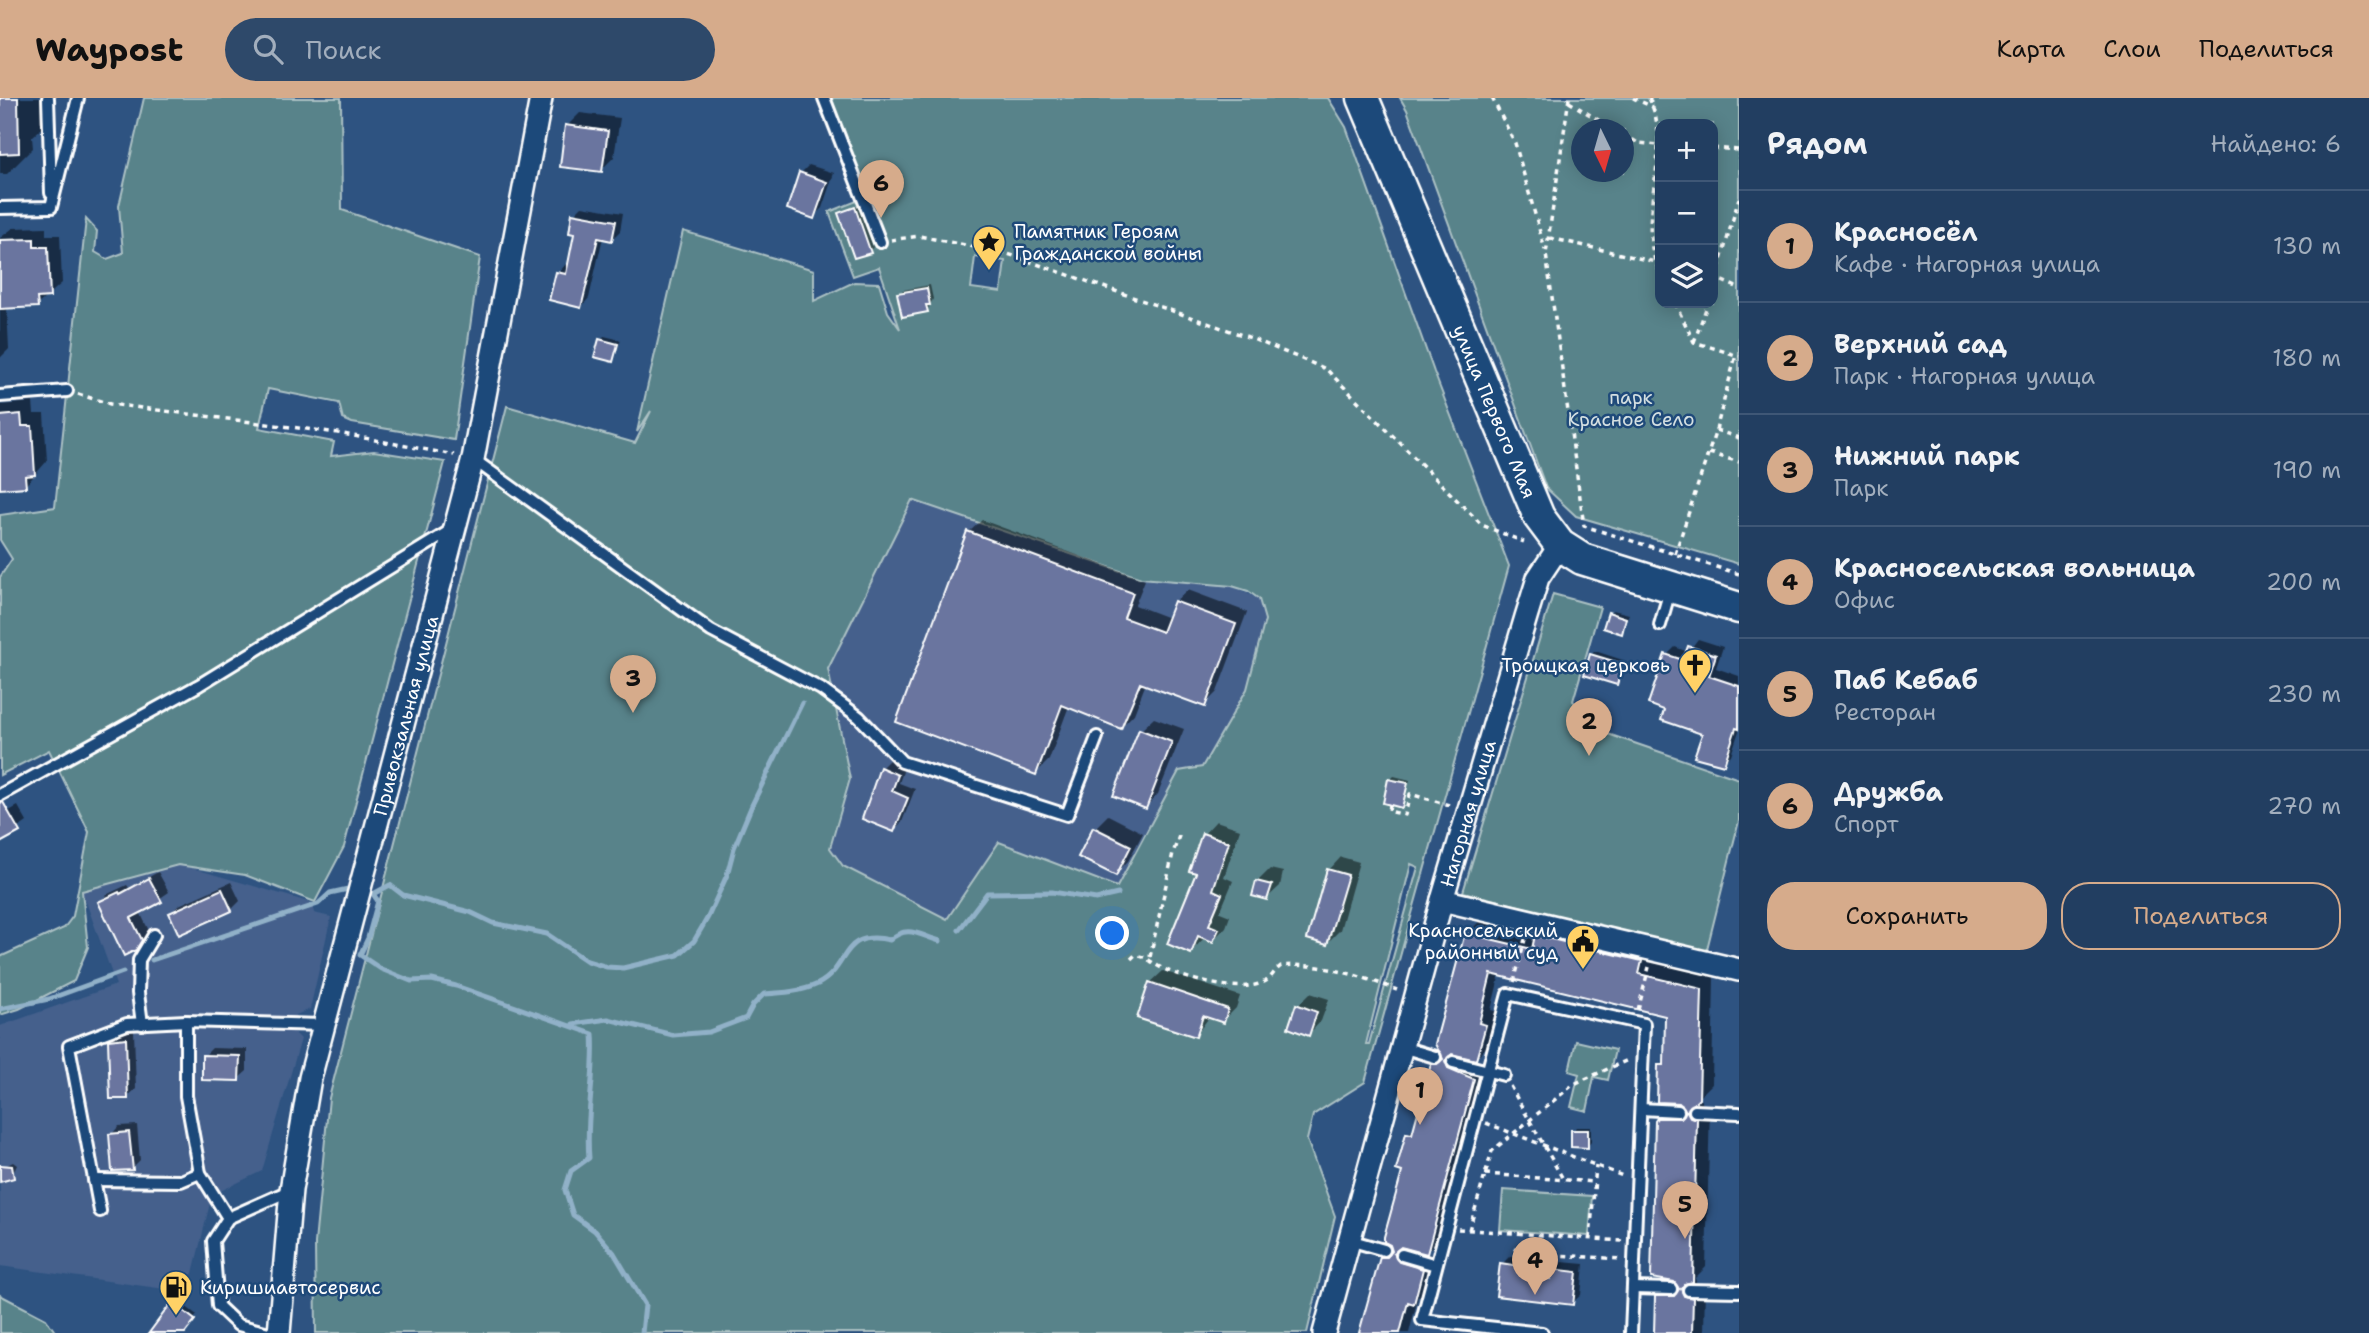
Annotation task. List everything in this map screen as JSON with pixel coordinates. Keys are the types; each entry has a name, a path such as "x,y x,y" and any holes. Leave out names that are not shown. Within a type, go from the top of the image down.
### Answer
{"main road":[{"name":"улица Первого Мая","path":"1363,98 1539,517 1560,545 1582,559 1739,608"}],"street":[{"name":"Привокзальная улица","path":"279,1333 291,1190 322,1025 473,459 541,98"},
{"name":"Нагорная улица","path":"1324,1333 1414,998 1538,578 1560,545"},
{"path":"1442,900 1739,970"}],"lane":[{"path":"48,98 51,207"},
{"path":"51,207 78,98"},
{"path":"824,98 880,242"},
{"path":"0,208 51,207"},
{"path":"0,396 68,391"},
{"path":"473,459 711,631 821,689 859,717 902,762 1067,816 1097,737"},
{"path":"0,795 199,685 455,527"},
{"path":"1660,625 1671,587"},
{"path":"142,1024 138,993 139,960 154,935"},
{"path":"1542,1333 1422,1320 1508,994 1644,1024 1631,1333"},
{"path":"100,1210 69,1046 127,1024 186,1021 322,1025"},
{"path":"186,1021 186,1096 200,1173 228,1217"},
{"path":"1402,1046 1435,1057"},
{"path":"1453,1062 1504,1075"},
{"path":"1641,1109 1678,1111"},
{"path":"1695,1111 1739,1113"},
{"path":"94,1180 181,1181 200,1173"},
{"path":"269,1333 238,1325 218,1306 212,1241 228,1217 291,1190"},
{"path":"1349,1240 1384,1250"},
{"path":"1402,1255 1436,1265"},
{"path":"1633,1288 1671,1289"},
{"path":"1689,1290 1739,1291"}],"path":[{"path":"1492,98 1515,143 1546,254 1584,526 1739,574"},
{"path":"1633,98 1653,107"},
{"path":"1649,98 1659,119"},
{"path":"1546,254 1569,100 1598,119"},
{"path":"1634,141 1655,145"},
{"path":"1718,148 1739,150"},
{"path":"1655,182 1649,241 1655,256"},
{"path":"1718,268 1739,198"},
{"path":"880,242 919,236 1004,253 1248,337 1326,369 1482,525 1524,542"},
{"path":"1549,238 1655,262"},
{"path":"1718,279 1739,288"},
{"path":"1675,554 1738,356 1693,342 1677,308"},
{"path":"1693,342 1705,308"},
{"path":"68,391 110,404 338,433 473,459"},
{"path":"1716,430 1739,438"},
{"path":"1709,453 1739,462"},
{"path":"1390,805 1389,811 1405,815 1410,794 1443,803"},
{"path":"1150,957 1180,833"},
{"path":"1511,994 1527,930"},
{"path":"1131,959 1135,955 1150,957 1159,967 1210,984 1238,985 1267,981 1281,966 1293,965 1364,978 1414,998"},
{"path":"1635,1022 1648,967 1661,969"},
{"path":"1469,1230 1492,1151 1574,1084 1640,1055"},
{"path":"1504,1075 1563,1179"},
{"path":"1491,1125 1623,1177"},
{"path":"1590,1239 1596,1166"},
{"path":"1485,1174 1594,1182"},
{"path":"1458,1229 1623,1241"},
{"path":"1539,1265 1541,1235"},
{"path":"1514,1248 1539,1254 1634,1260"}],"shaded area":[{"path":"912,499 1141,578 1232,586 1259,599 1265,619 1247,689 1202,767 1179,772 1117,887 999,842 947,919 843,866 830,847 849,778 828,669"},
{"path":"178,864 312,903 314,913 331,917 310,1009 296,1015 293,1031 301,1039 262,1171 212,1195 193,1273 179,1291 0,1266 0,1026 116,985 82,891"}],"green space":[{"path":"144,98 341,98 342,210 480,257 454,440 352,423 343,419 339,403 268,389 259,428 334,442 331,456 374,451 445,462 344,847 315,902 245,875 178,865 82,891 88,947 74,981 19,1009 0,1015 0,957 64,928 73,916 89,832 49,750 0,775 0,577 12,559 0,540 0,515 55,507 86,219 97,231 95,252 107,259 123,253 119,206"},
{"path":"830,98 1328,98 1346,127 1434,372 1509,566 1365,1082 1313,1115 1307,1140 1335,1216 1307,1333 316,1333 315,1243 329,1098 507,406 635,443 651,411 637,432 683,231 814,270 814,301 854,282 879,283 888,312 900,329 879,267 853,276 829,212 867,197","holes":["975,257 1005,261 1001,292 971,288","912,500 1141,578 1232,586 1248,591 1259,599 1265,620 1247,689 1202,767 1179,771 1117,887 999,842 947,919 843,866 830,848 850,779 828,669","1411,864 1418,867 1369,1044 1366,1044"]},
{"name":"парк Красное Село","path":"1400,98 1739,98 1739,564 1576,516 1546,488 1407,110"},
{"path":"1553,594 1600,607 1573,701 1608,734 1739,779 1739,821 1706,953 1463,892"},
{"path":"1576,1041 1615,1050 1608,1080 1594,1077 1587,1111 1571,1107 1579,1074 1569,1071"},
{"path":"1503,1190 1592,1196 1589,1236 1500,1230"},
{"path":"0,1295 46,1319 56,1333 0,1333"}],"building":[{"path":"0,98 18,98 19,153 0,154"},
{"path":"565,125 608,131 602,172 560,167"},
{"path":"799,172 827,182 814,219 787,209"},
{"path":"855,207 871,253 854,258 838,213"},
{"path":"572,213 616,221 612,241 598,238 581,308 549,300 556,272 566,274 574,234 569,233"},
{"path":"34,239 34,247 48,247 50,297 37,298 38,307 0,309 0,240"},
{"path":"927,288 930,305 926,305 928,312 902,317 897,293"},
{"path":"599,339 618,344 613,362 594,357"},
{"path":"21,414 22,426 32,426 35,475 25,476 26,487 0,489 0,416"},
{"path":"967,531 1133,593 1124,618 1162,632 1174,601 1236,624 1205,707 1140,683 1121,729 1062,705 1036,775 896,722"},
{"path":"1608,612 1626,618 1622,634 1603,628"},
{"name":"Троицкая церковь","path":"1688,646 1716,655 1709,676 1739,686 1739,729 1736,728 1724,765 1694,757 1702,734 1661,720 1664,710 1648,704 1665,654 1683,660"},
{"path":"1590,654 1623,664 1617,685 1584,675"},
{"path":"1139,729 1172,742 1146,809 1113,796"},
{"path":"880,767 898,775 892,791 908,798 894,832 862,819"},
{"path":"1388,779 1408,783 1402,808 1383,803"},
{"path":"3,802 20,832 0,843 0,803"},
{"path":"1093,827 1131,846 1116,876 1078,857"},
{"path":"1202,833 1229,842 1213,890 1222,894 1209,925 1219,929 1213,942 1198,936 1191,954 1167,944 1196,873 1189,871"},
{"path":"1327,869 1348,875 1327,945 1307,939"},
{"path":"149,878 162,902 131,918 142,940 136,950 124,956 98,902 119,892 120,894"},
{"path":"1256,881 1272,885 1267,900 1252,896"},
{"path":"222,889 232,911 179,935 169,913"},
{"path":"1465,933 1532,949 1535,935 1642,961 1639,974 1702,989 1699,1099 1687,1111 1690,1117 1697,1119 1693,1282 1685,1284 1681,1289 1684,1296 1693,1298 1692,1333 1654,1333 1655,1296 1674,1296 1679,1289 1674,1282 1651,1278 1655,1121 1657,1118 1681,1118 1686,1111 1679,1103 1657,1102 1658,1065 1664,1065 1665,1016 1491,974 1479,1023 1486,1025 1476,1060 1452,1054 1445,1061 1448,1068 1474,1079 1427,1254 1401,1247 1394,1253 1399,1262 1423,1269 1414,1304 1408,1302 1400,1333 1359,1333 1380,1257 1387,1257 1392,1251 1390,1245 1384,1242 1384,1237 1402,1172 1396,1170 1406,1133 1412,1134 1431,1064 1437,1064 1443,1059 1435,1044"},
{"path":"1149,982 1228,1009 1224,1023 1203,1016 1196,1037 1137,1018"},
{"path":"1296,1004 1317,1012 1309,1036 1288,1028"},
{"path":"126,1038 128,1099 110,1099 108,1040"},
{"path":"202,1055 240,1056 239,1081 202,1080"},
{"path":"1571,1130 1588,1130 1588,1148 1571,1147"},
{"path":"129,1132 133,1170 112,1171 109,1134"},
{"path":"0,1165 12,1166 14,1178 0,1182"},
{"path":"1500,1263 1521,1266 1520,1275 1551,1279 1552,1269 1577,1272 1573,1305 1496,1296"},
{"name":"Киришиавтосервис","path":"172,1302 195,1320 185,1333 149,1333"}],"waterway":[{"path":"642,1333 645,1305 614,1253 595,1231 573,1215 565,1190 571,1171 589,1158 593,1034 456,986 432,980 411,981 381,969 360,955 368,938 378,901 373,894 390,885 403,895 470,912 493,923 547,934 587,961 607,967 623,968 678,955 694,941 708,917 727,875 734,848 752,805 802,703"},
{"path":"152,960 318,904 330,893 348,889"},
{"path":"959,930 987,893 1052,892 1096,899 1118,894"},
{"path":"573,1024 608,1019 673,1035 709,1032 746,1018 753,1005 764,994 785,993 818,984 828,977 847,952 862,940 890,940 896,935 908,932 940,941"},
{"path":"0,1009 49,999 123,972"}],"place":[{"name":"Дружба","path":"881,218"},
{"name":"Памятник Героям Гражданской войны","path":"989,272"},
{"name":"Троицкая церковь","path":"1695,695"},
{"name":"Нижний парк","path":"633,713"},
{"name":"Верхний сад","path":"1589,756"},
{"name":"Красносельский районный суд","path":"1583,971"},
{"name":"Красносёл","path":"1420,1125"},
{"name":"Паб Кебаб","path":"1685,1239"},
{"name":"Красносельская вольница","path":"1535,1295"},
{"name":"Киришиавтосервис","path":"176,1317"}]}
